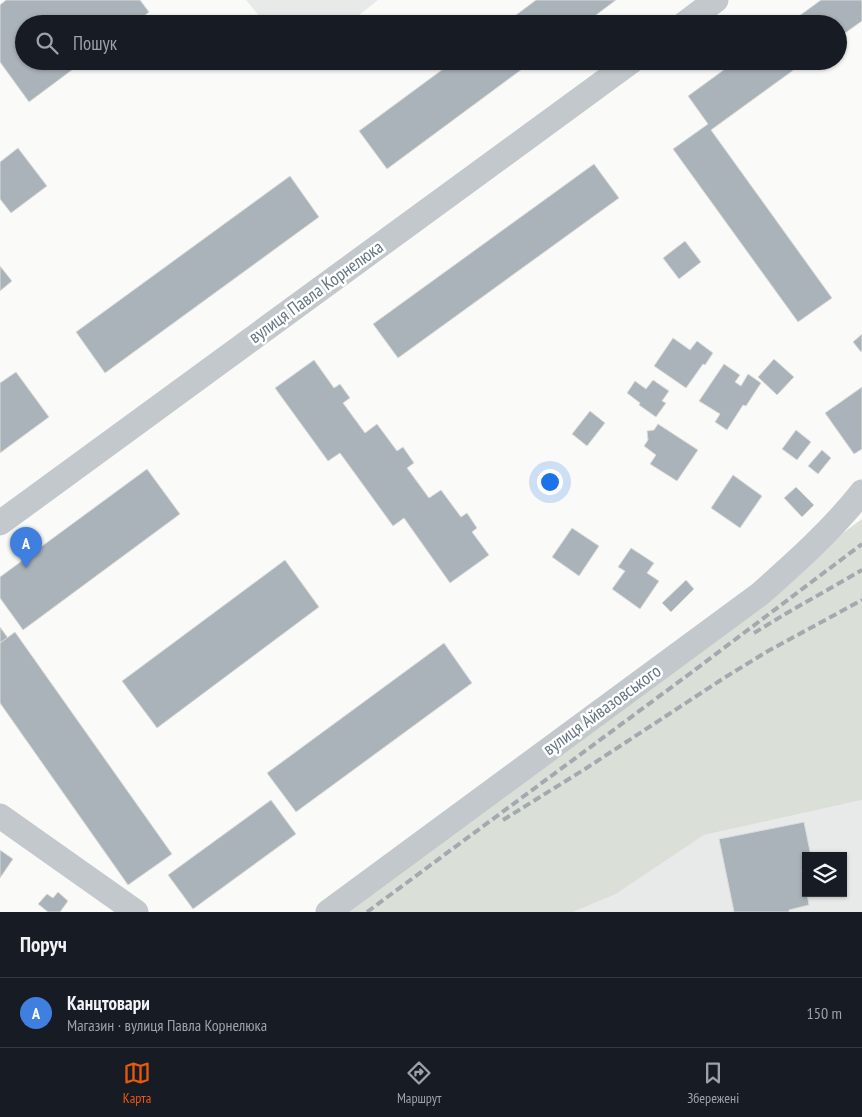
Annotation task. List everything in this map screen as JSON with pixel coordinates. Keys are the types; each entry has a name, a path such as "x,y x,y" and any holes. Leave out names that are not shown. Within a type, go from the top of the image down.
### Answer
{"street":[{"path":"696,15 716,0"},
{"name":"вулиця Павла Корнелюка","path":"0,523 620,70"},
{"name":"вулиця Айвазовського","path":"328,912 760,594 815,544 862,492"},
{"path":"0,816 136,912"}],"shaded area":[{"path":"246,0 378,0 359,15 258,15"},
{"path":"862,519 862,800 704,835 616,894 573,912 328,912"},
{"path":"862,800 862,912 573,912 616,894 704,835"}],"building":[{"path":"6,0 140,0 149,12 145,15 15,15 15,70 72,70 29,102 0,62 0,5"},
{"path":"536,0 616,0 596,15 516,15"},
{"path":"821,0 862,0 862,21 847,32 847,15 800,15"},
{"path":"442,70 521,70 387,169 359,131"},
{"path":"724,70 794,70 711,130 832,298 798,322 673,149 708,124 688,96"},
{"path":"18,148 47,186 11,213 0,199 0,162"},
{"path":"594,164 619,198 398,358 373,324"},
{"path":"290,176 319,217 105,373 76,332"},
{"path":"685,241 701,262 679,279 663,258"},
{"path":"0,266 12,281 0,291"},
{"path":"862,334 862,350 861,352 853,342"},
{"path":"673,338 690,350 697,341 713,353 686,388 654,366"},
{"path":"774,359 794,377 777,395 758,377"},
{"path":"314,360 334,388 340,384 350,398 343,403 365,433 377,424 397,451 403,447 414,463 407,468 429,498 441,490 461,517 467,513 477,528 472,532 489,555 450,583 404,518 393,526 340,453 328,461 275,388"},
{"path":"724,364 740,375 735,382 741,386 748,374 761,383 746,406 743,405 727,430 715,422 720,414 699,401"},
{"path":"16,372 49,417 0,453 0,383"},
{"path":"653,380 669,391 662,401 666,403 656,417 639,405 640,403 627,393 635,381 646,389"},
{"path":"862,387 862,449 854,454 825,413"},
{"path":"590,411 605,423 587,446 572,434"},
{"path":"658,424 698,450 677,481 650,464 656,455 644,446 648,440 647,431 654,430"},
{"path":"796,430 811,442 797,460 782,449"},
{"path":"822,450 831,458 818,474 808,466"},
{"path":"147,469 180,514 23,630 0,598 0,577"},
{"path":"733,475 762,496 740,528 711,508"},
{"path":"796,487 814,505 802,517 784,498"},
{"path":"572,528 599,546 579,576 552,557"},
{"path":"631,548 654,563 647,573 659,581 640,609 612,589 625,571 618,567"},
{"path":"285,560 319,607 157,728 122,681"},
{"path":"686,580 694,589 671,612 662,603"},
{"path":"0,627 8,638 0,643"},
{"path":"15,632 172,854 128,885 0,703 0,643"},
{"path":"444,643 472,683 296,812 267,773"},
{"path":"271,800 296,834 193,909 168,875"},
{"path":"804,822 810,852 802,852 802,897 808,897 809,905 789,910 789,912 734,912 719,839"},
{"path":"0,850 13,859 0,878"},
{"path":"58,892 68,901 60,912 48,912 38,904 47,894 53,898"}],"railway":[{"path":"367,912 862,544"},
{"path":"754,633 862,570"},
{"path":"503,820 768,651 862,600"}],"place":[{"name":"Канцтовари","path":"26,568"}]}
